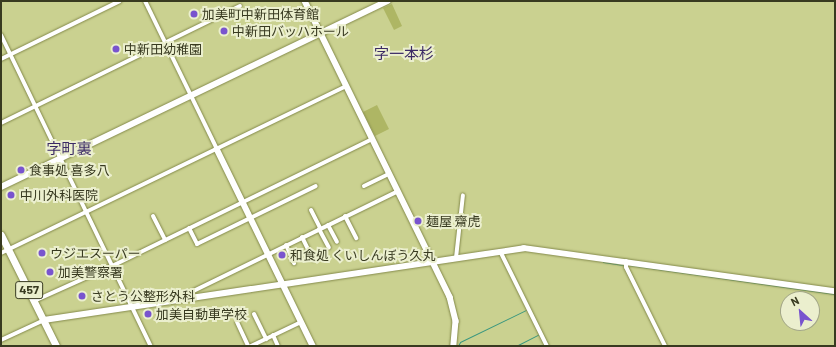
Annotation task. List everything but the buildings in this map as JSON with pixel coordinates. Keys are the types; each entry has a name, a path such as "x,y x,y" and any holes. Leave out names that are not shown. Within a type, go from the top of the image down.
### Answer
{"highway":[{"name":"457","path":"1,235 56,346"}],"street":[{"path":"1,59 120,1"},
{"path":"145,1 313,346"},
{"path":"305,1 432,261 455,312 457,331 454,346"},
{"path":"1,187 388,1"},
{"path":"1,123 240,6"},
{"path":"1,35 151,346"},
{"path":"1,253 346,86"},
{"path":"34,301 112,266 372,139"},
{"path":"364,186 389,174"},
{"path":"189,228 197,244 316,186"},
{"path":"177,299 398,191"},
{"path":"456,258 463,195"},
{"path":"311,210 328,248"},
{"path":"153,216 165,240"},
{"path":"345,216 356,238"},
{"path":"328,224 337,242"},
{"path":"302,238 313,260"},
{"path":"286,246 294,262"},
{"path":"1,340 44,320 432,261 532,249 626,264 835,291"},
{"path":"501,253 546,346"},
{"path":"626,264 665,346"},
{"path":"254,314 266,339"},
{"path":"237,322 250,346 258,344 301,322"},
{"path":"273,335 278,346"}],"green space":[{"path":"392,4 402,26 394,30 383,8"},
{"path":"377,105 389,129 375,136 363,112"}],"waterway":[{"path":"603,262 623,265"},
{"path":"629,265 835,294"},
{"path":"458,346 460,342 526,310"},
{"path":"516,346 538,335"}],"place":[{"name":"加美町中新田体育館","path":"194,14"},
{"name":"中新田バッハホール","path":"224,31"},
{"name":"中新田幼稚園","path":"116,49"},
{"name":"食事処 喜多八","path":"21,170"},
{"name":"中川外科医院","path":"11,195"},
{"name":"麺屋 齋虎","path":"418,221"},
{"name":"ウジエスーパー","path":"42,253"},
{"name":"和食処 くいしんぼう久丸","path":"282,255"},
{"name":"加美警察署","path":"50,272"},
{"name":"さとう公整形外科","path":"82,296"},
{"name":"加美自動車学校","path":"148,314"}],"district":[{"name":"字一本杉","path":"404,54"},
{"name":"字町裏","path":"69,149"}]}
